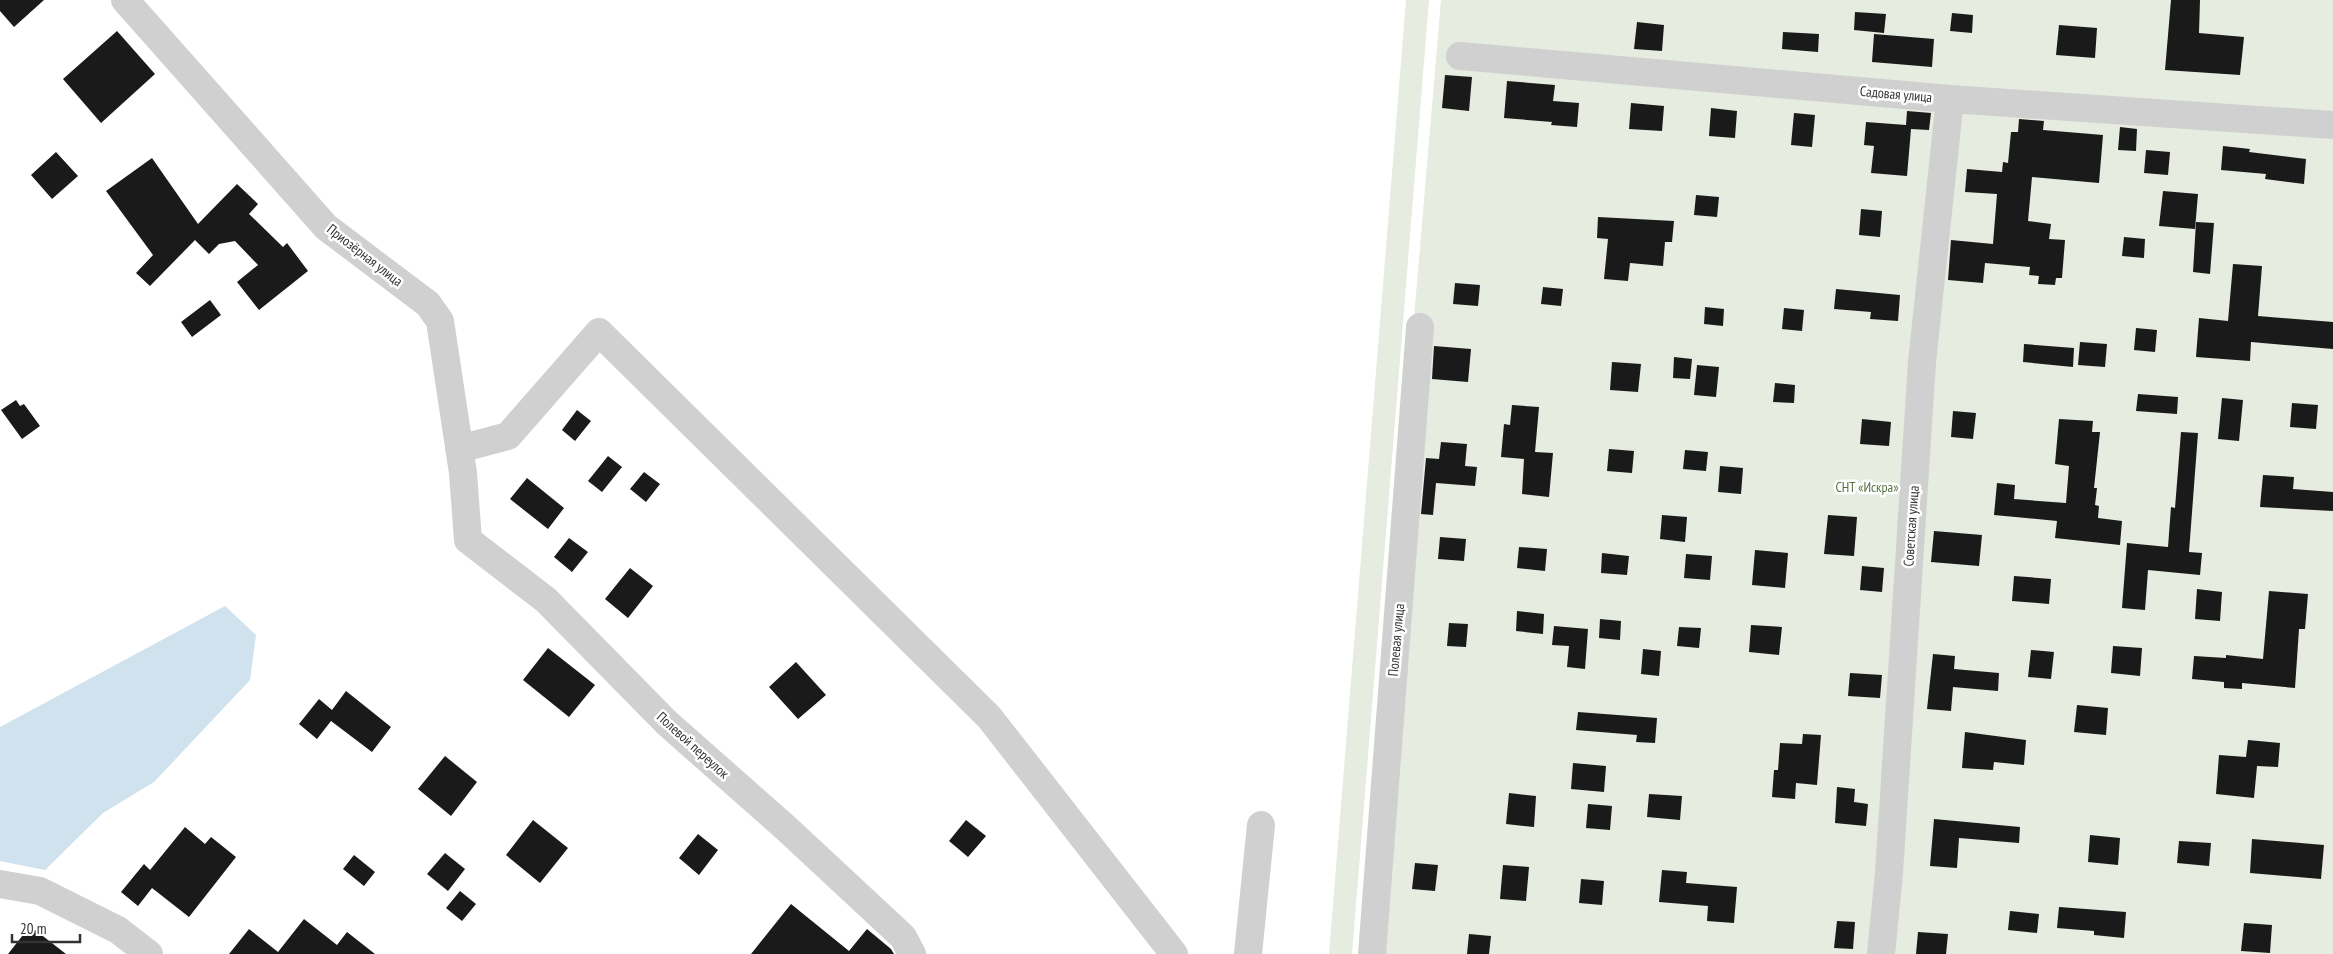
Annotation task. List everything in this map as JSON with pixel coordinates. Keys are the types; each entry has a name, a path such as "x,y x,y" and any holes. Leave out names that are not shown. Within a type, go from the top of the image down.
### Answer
{"street":[{"name":"Приозёрная улица","path":"125,0 326,227 428,304 440,321 459,449 468,540"},
{"name":"Садовая улица","path":"1460,56 1950,99 2333,125"},
{"name":"Советская улица","path":"1881,954 1889,873 1922,362 1950,99"},
{"name":"Полевая улица","path":"1372,954 1420,327"},
{"path":"459,449 508,436 598,332 990,717 1174,954"},
{"name":"Полевой переулок","path":"468,540 546,600 667,723 903,937 912,954"},
{"path":"1248,954 1262,825"},
{"path":"0,884 40,891 118,930 149,954"}],"green space":[{"path":"1406,0 1429,0 1352,954 1329,954"},
{"name":"СНТ «Искра»","path":"1441,0 2333,0 2333,954 1360,954"}],"water":[{"path":"225,606 256,635 250,680 154,782 103,813 45,870 0,861 0,727"}],"building":[{"path":"0,0 44,0 14,27 0,11"},
{"path":"2171,0 2200,0 2199,33 2244,37 2240,75 2165,70"},
{"path":"1855,12 1886,14 1884,33 1854,30"},
{"path":"1952,13 1973,15 1972,33 1950,31"},
{"path":"1637,22 1664,25 1662,51 1634,49"},
{"path":"2059,25 2097,28 2095,58 2056,55"},
{"path":"117,31 155,74 101,123 63,79"},
{"path":"1783,32 1819,34 1818,52 1782,49"},
{"path":"1874,34 1934,39 1932,67 1872,62"},
{"path":"1445,75 1472,77 1469,111 1442,108"},
{"path":"1507,81 1555,85 1553,101 1579,103 1577,127 1551,125 1552,122 1504,118"},
{"path":"1631,103 1664,106 1662,131 1629,129"},
{"path":"1711,108 1737,111 1735,138 1709,136"},
{"path":"1907,111 1931,113 1929,130 1911,129 1907,176 1871,173 1874,146 1864,145 1866,122 1906,125"},
{"path":"1794,113 1815,115 1812,147 1791,145"},
{"path":"2019,119 2044,121 2043,130 2103,135 2099,183 2032,177 2028,221 2051,224 2049,239 2065,240 2062,278 2056,278 2055,285 2038,284 2039,276 2029,275 2030,267 1985,263 1983,283 1948,280 1951,240 1993,244 1997,194 1965,192 1967,169 2002,172 2003,162 2008,163 2011,132 2018,132"},
{"path":"2120,127 2137,129 2136,151 2118,150"},
{"path":"2223,146 2250,149 2249,152 2306,159 2304,184 2265,179 2266,174 2221,170"},
{"path":"2146,150 2170,152 2168,175 2144,173"},
{"path":"56,152 78,176 52,199 31,175"},
{"path":"152,158 198,224 237,184 258,204 249,214 283,247 287,243 308,271 259,310 237,282 258,265 235,241 219,244 209,254 195,240 150,286 136,273 153,255 106,191"},
{"path":"2163,191 2198,194 2195,229 2159,226"},
{"path":"1696,195 1719,197 1717,217 1694,215"},
{"path":"1861,209 1882,211 1880,237 1859,235"},
{"path":"1598,217 1674,221 1672,242 1665,242 1663,266 1630,263 1628,281 1604,279 1608,239 1597,238"},
{"path":"2196,222 2214,223 2210,274 2193,272"},
{"path":"2124,237 2145,239 2144,258 2122,256"},
{"path":"2233,264 2262,266 2258,316 2333,322 2333,349 2251,342 2250,361 2196,357 2199,318 2228,321"},
{"path":"1455,283 1480,285 1478,306 1453,304"},
{"path":"1543,287 1563,289 1561,306 1541,304"},
{"path":"1836,289 1900,295 1898,321 1870,319 1871,312 1834,309"},
{"path":"210,300 221,315 192,337 181,322"},
{"path":"1705,307 1724,309 1723,326 1704,324"},
{"path":"1784,308 1804,310 1802,331 1782,329"},
{"path":"2136,328 2157,330 2155,352 2134,350"},
{"path":"2080,342 2107,344 2105,367 2078,365"},
{"path":"2024,344 2074,348 2073,367 2023,362"},
{"path":"1434,346 1471,349 1468,382 1432,379"},
{"path":"1674,357 1692,359 1690,379 1673,378"},
{"path":"1612,362 1641,364 1638,392 1610,390"},
{"path":"1697,365 1719,367 1716,397 1694,395"},
{"path":"1775,383 1795,385 1794,403 1773,402"},
{"path":"2138,394 2178,397 2177,414 2136,411"},
{"path":"2222,398 2243,400 2239,441 2218,439"},
{"path":"16,400 20,406 24,404 40,426 22,439 1,410"},
{"path":"2292,403 2318,405 2316,429 2290,427"},
{"path":"1512,405 1539,407 1535,452 1553,453 1549,497 1522,494 1524,459 1501,457 1504,424 1510,425"},
{"path":"577,410 591,421 575,441 562,430"},
{"path":"1953,411 1976,413 1973,439 1951,437"},
{"path":"1862,419 1891,422 1889,446 1860,444"},
{"path":"2059,419 2093,421 2092,432 2100,432 2094,488 2097,488 2095,505 2099,506 2098,518 2122,521 2120,545 2055,538 2057,521 1994,515 1997,483 2015,485 2014,499 2066,503 2069,466 2055,464"},
{"path":"2181,432 2198,433 2189,552 2202,553 2200,575 2148,570 2145,610 2122,608 2127,543 2168,547 2171,507 2175,508"},
{"path":"1441,442 1467,444 1465,466 1477,467 1475,486 1436,483 1433,515 1421,514 1426,458 1439,459"},
{"path":"1609,449 1634,451 1632,473 1607,471"},
{"path":"1685,450 1708,452 1706,471 1683,469"},
{"path":"608,456 622,467 602,492 588,481"},
{"path":"1720,466 1743,468 1741,494 1718,492"},
{"path":"644,472 660,484 646,502 630,489"},
{"path":"2263,475 2294,477 2293,489 2333,492 2333,511 2260,507"},
{"path":"527,478 564,508 548,529 510,499"},
{"path":"1662,515 1687,517 1685,542 1660,539"},
{"path":"1828,515 1857,517 1854,556 1824,554"},
{"path":"1934,531 1982,535 1979,566 1931,562"},
{"path":"1440,537 1466,539 1464,561 1438,559"},
{"path":"569,538 588,552 572,572 554,557"},
{"path":"1519,547 1547,549 1545,571 1517,568"},
{"path":"1755,550 1788,553 1785,588 1752,585"},
{"path":"1602,553 1629,556 1627,575 1601,573"},
{"path":"1686,554 1712,556 1710,580 1684,578"},
{"path":"1862,566 1884,568 1882,592 1860,590"},
{"path":"630,568 653,586 628,618 605,599"},
{"path":"2014,576 2051,579 2049,604 2012,601"},
{"path":"2197,589 2222,592 2220,621 2195,619"},
{"path":"2269,591 2308,594 2305,629 2299,629 2295,688 2242,683 2242,689 2224,688 2224,682 2192,679 2194,656 2226,658 2226,655 2263,659"},
{"path":"1517,611 1544,614 1543,634 1516,631"},
{"path":"1600,619 1621,621 1620,640 1599,638"},
{"path":"1449,623 1468,624 1466,647 1447,646"},
{"path":"1751,625 1782,627 1779,655 1749,652"},
{"path":"1554,626 1588,629 1585,669 1567,667 1569,646 1552,645"},
{"path":"1679,627 1701,628 1699,648 1677,646"},
{"path":"2113,646 2142,648 2140,676 2111,673"},
{"path":"548,648 595,685 569,717 523,680"},
{"path":"1643,649 1661,651 1659,676 1641,674"},
{"path":"2031,650 2054,652 2051,679 2028,677"},
{"path":"1933,654 1955,656 1954,669 1999,673 1998,691 1953,687 1951,711 1927,709"},
{"path":"796,662 826,695 798,719 769,687"},
{"path":"1850,673 1882,675 1880,698 1848,696"},
{"path":"346,691 391,727 372,752 331,721 317,739 299,724 319,699 332,710"},
{"path":"2077,705 2108,708 2106,735 2074,732"},
{"path":"1578,712 1657,718 1655,743 1636,742 1637,735 1576,730"},
{"path":"1965,732 2026,740 2024,765 1994,762 1993,770 1962,768"},
{"path":"1803,734 1821,735 1817,785 1796,783 1795,799 1772,797 1774,770 1778,770 1780,743 1802,744"},
{"path":"2248,740 2280,743 2278,767 2257,766 2254,798 2216,794 2219,755 2246,757"},
{"path":"445,756 477,782 451,816 418,789"},
{"path":"1573,763 1606,766 1604,792 1571,789"},
{"path":"1837,787 1855,789 1854,802 1868,804 1866,826 1835,823"},
{"path":"1509,793 1536,796 1534,827 1506,824"},
{"path":"1649,794 1682,796 1680,820 1647,817"},
{"path":"1588,804 1612,806 1610,830 1586,828"},
{"path":"1934,819 2020,827 2019,843 1959,838 1957,868 1930,866"},
{"path":"533,820 568,848 540,883 506,855"},
{"path":"966,820 986,836 968,857 949,841"},
{"path":"185,827 205,844 211,837 236,857 189,917 152,888 138,906 121,892 144,864 150,870"},
{"path":"698,834 718,850 699,875 679,858"},
{"path":"2090,835 2120,838 2118,865 2088,862"},
{"path":"2252,839 2324,845 2321,879 2250,873"},
{"path":"2179,841 2211,843 2209,866 2177,863"},
{"path":"445,853 465,869 448,891 427,874"},
{"path":"354,855 375,872 364,886 343,869"},
{"path":"1415,863 1438,865 1435,891 1412,889"},
{"path":"1503,865 1529,867 1526,901 1500,899"},
{"path":"1662,870 1687,872 1686,883 1737,887 1734,923 1707,921 1708,906 1659,902"},
{"path":"1581,879 1604,881 1602,905 1579,903"},
{"path":"460,891 476,904 462,921 446,908"},
{"path":"791,904 849,951 867,929 891,949 894,954 751,954"},
{"path":"2059,907 2126,912 2124,938 2094,935 2094,931 2057,928"},
{"path":"2010,911 2039,914 2037,933 2008,930"},
{"path":"304,919 337,945 347,932 375,954 229,954 249,929 278,952"},
{"path":"1837,921 1855,922 1853,949 1834,948"},
{"path":"2244,923 2272,925 2270,953 2241,951"},
{"path":"30,926 66,954 8,954"},
{"path":"1918,932 1948,934 1946,954 1916,954"},
{"path":"1469,934 1491,936 1489,954 1467,954"}]}
